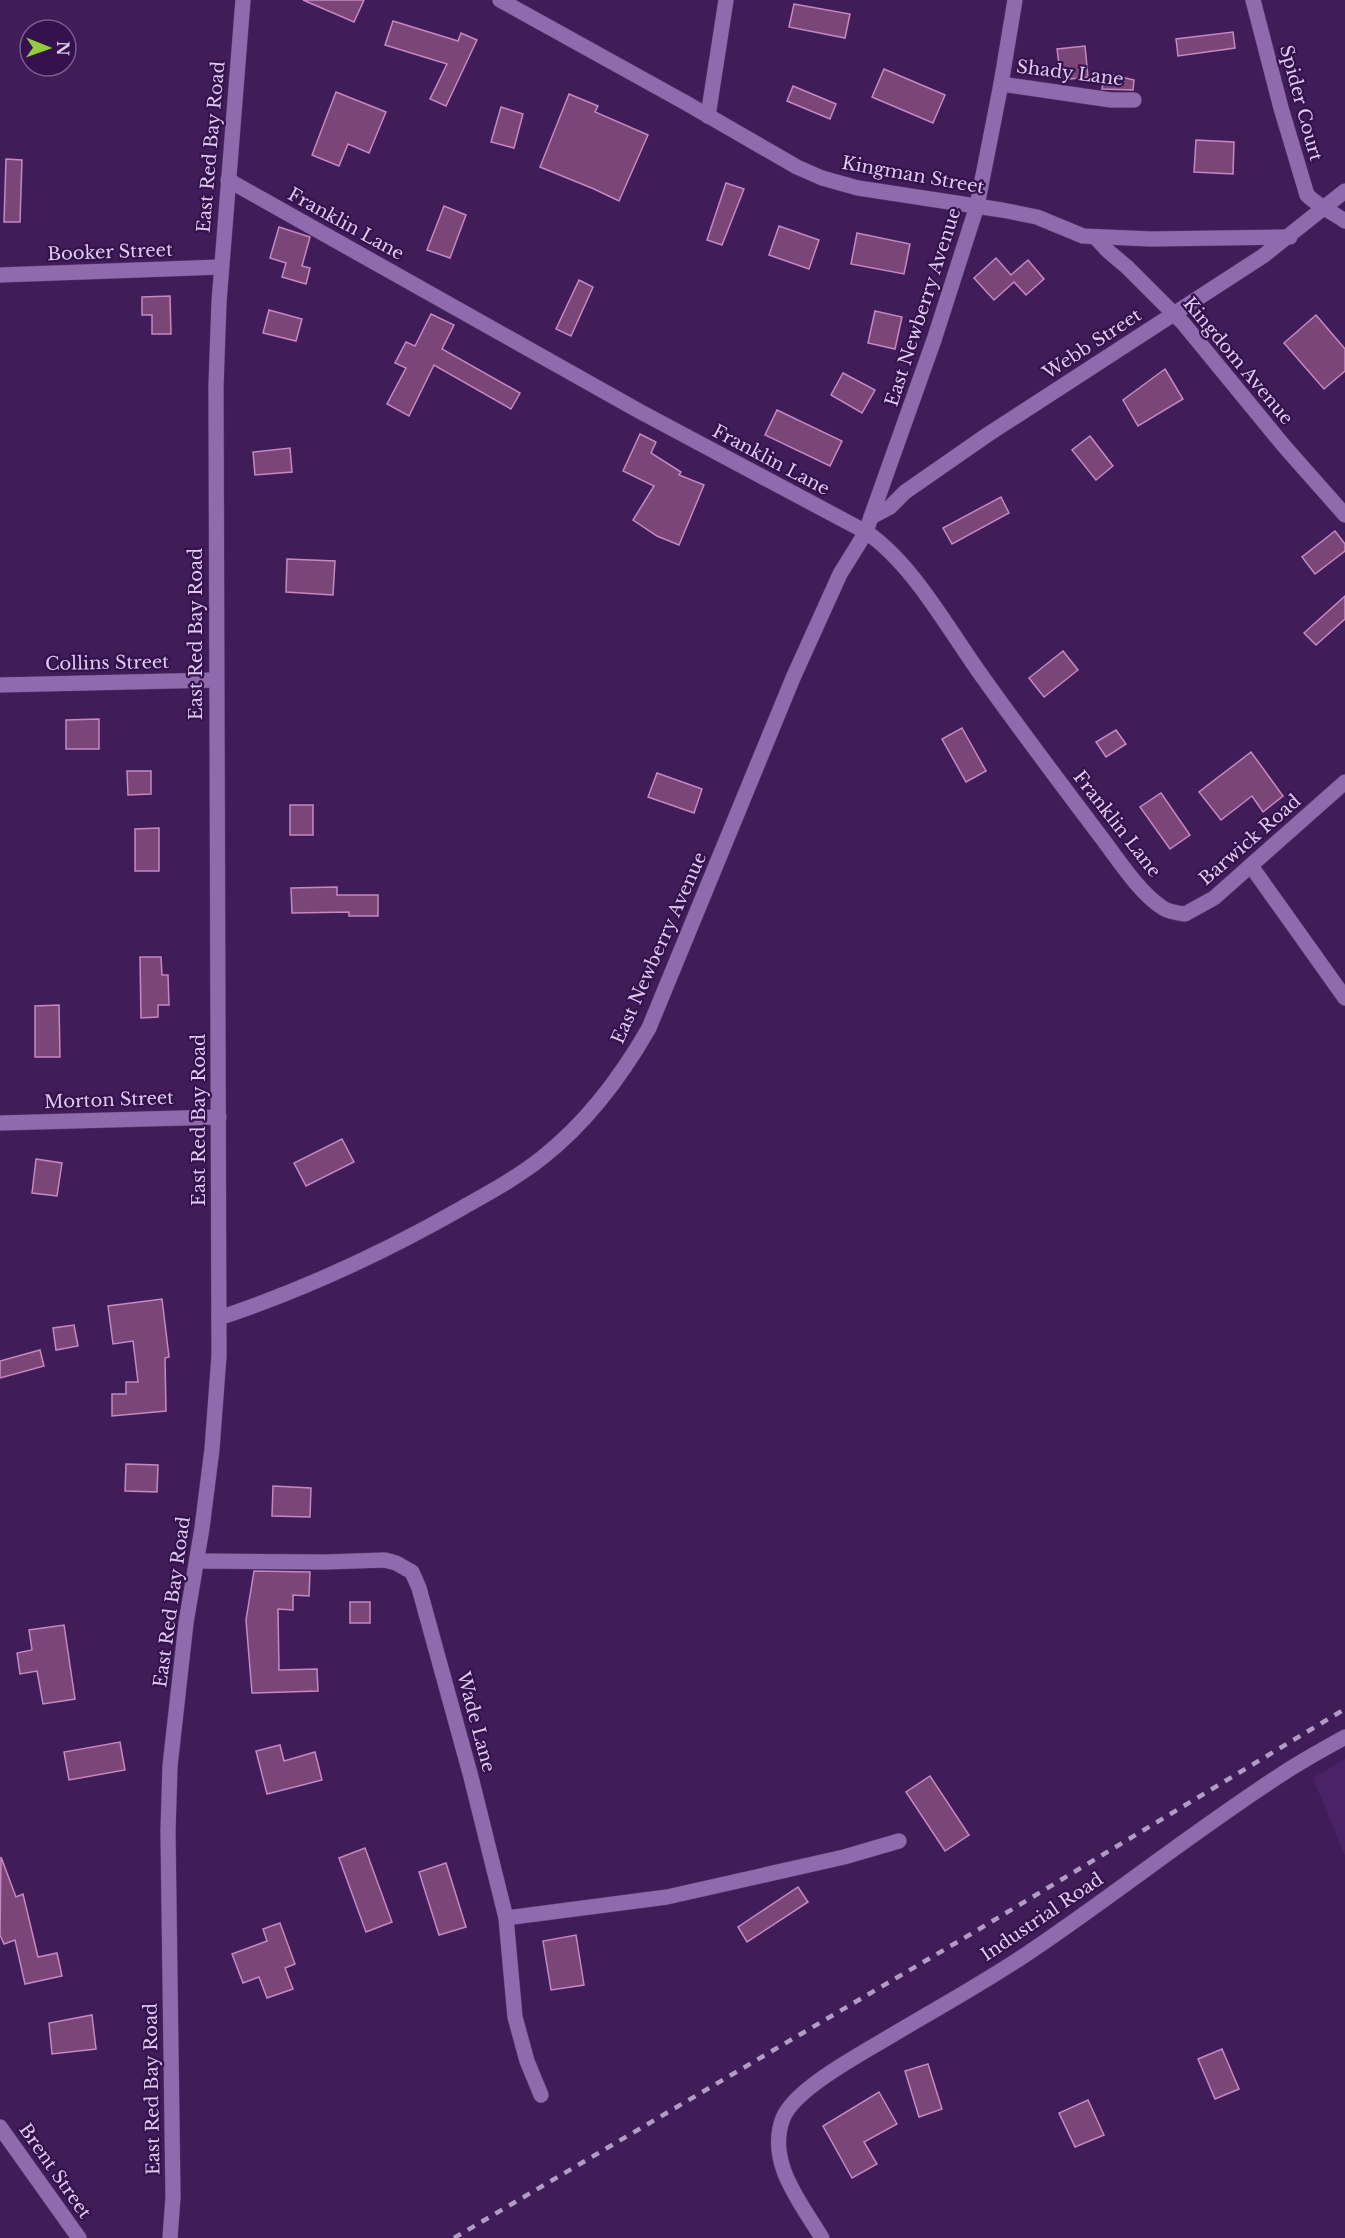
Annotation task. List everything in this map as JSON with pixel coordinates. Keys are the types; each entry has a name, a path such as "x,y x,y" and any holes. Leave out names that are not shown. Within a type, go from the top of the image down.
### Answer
{"street":[{"name":"East Red Bay Road","path":"170,2238 173,2197 168,1831 170,1766 186,1623 197,1561 217,1397 219,1117 215,680 216,386 221,267 243,0"},
{"name":"Kingman Street","path":"500,0 797,167 822,178 858,188 1037,217 1083,236 1151,239 1290,237"},
{"path":"708,116 726,0"},
{"name":"East Newberry Avenue","path":"871,517 934,340 977,206 1015,0"},
{"name":"Spider Court","path":"1253,0 1281,108 1307,195 1345,221"},
{"name":"Shady Lane","path":"1001,84 1111,100 1134,100"},
{"name":"Franklin Lane","path":"228,180 639,411 866,532 894,555 1025,738 1150,898 1174,913"},
{"name":"Webb Street","path":"871,517 890,507 905,492 987,435 1290,237 1324,206 1345,191"},
{"name":"Kingdom Avenue","path":"1095,237 1174,314 1345,515"},
{"name":"Booker Street","path":"0,275 221,267"},
{"path":"866,532 871,517"},
{"name":"East Newberry Avenue","path":"219,1318 268,1302 431,1226 518,1176 551,1150 595,1107 630,1061 649,1028 793,678 840,573 866,532"},
{"name":"Collins Street","path":"0,685 215,680"},
{"name":"Barwick Road","path":"1174,913 1185,915 1214,898 1345,782"},
{"path":"1251,866 1345,998"},
{"name":"Morton Street","path":"0,1123 219,1117"},
{"name":"Wade Lane","path":"197,1561 385,1560 412,1572 419,1588 471,1778 506,1918 514,2017 527,2061 541,2095"},
{"name":"Industrial Road","path":"822,2238 782,2168 778,2152 778,2139 783,2117 794,2103 816,2084 1032,1951 1283,1773 1345,1737"},
{"path":"506,1918 667,1897 844,1857 899,1841"},
{"name":"Brent Street","path":"0,2127 79,2238"}],"shaded area":[{"path":"1345,1759 1345,1856 1313,1778"}],"building":[{"path":"303,0 364,0 354,22"},
{"path":"794,4 850,14 845,38 789,27"},
{"path":"393,21 458,41 461,33 477,40 446,106 430,99 447,64 385,45"},
{"path":"1233,32 1235,48 1178,56 1176,39"},
{"path":"1085,46 1088,77 1061,80 1057,49"},
{"path":"884,69 945,95 933,123 872,97"},
{"path":"1105,73 1134,80 1133,90 1102,89"},
{"path":"793,86 836,104 830,119 787,101"},
{"path":"336,92 386,112 369,153 348,144 339,166 312,155"},
{"path":"569,94 598,106 595,112 648,135 619,201 540,167"},
{"path":"501,107 523,114 514,148 491,142"},
{"path":"1196,140 1234,142 1233,174 1194,172"},
{"path":"6,159 22,160 20,222 4,222"},
{"path":"726,183 744,189 722,245 707,240"},
{"path":"444,206 466,215 450,258 427,250"},
{"path":"779,226 819,240 809,269 769,255"},
{"path":"279,227 310,237 302,266 310,268 306,284 282,277 286,263 270,258"},
{"path":"857,233 910,244 904,274 851,264"},
{"path":"996,258 1011,275 1028,260 1044,279 1026,295 1014,282 994,300 974,278"},
{"path":"579,280 593,287 571,336 556,329"},
{"path":"170,296 171,334 152,334 152,315 142,315 142,297"},
{"path":"269,310 302,319 296,341 263,333"},
{"path":"875,311 902,317 895,349 868,343"},
{"path":"431,314 454,325 442,349 520,393 511,409 434,365 409,416 387,404 406,368 395,363 406,342 415,346"},
{"path":"1316,315 1345,349 1345,371 1324,389 1284,343"},
{"path":"1165,369 1183,399 1138,426 1123,400"},
{"path":"843,373 875,390 862,413 831,395"},
{"path":"777,410 842,441 830,466 765,435"},
{"path":"640,434 656,442 651,453 681,472 679,475 704,485 679,545 657,536 633,520 654,486 623,471"},
{"path":"1090,436 1113,466 1096,480 1072,450"},
{"path":"290,448 292,472 255,475 253,452"},
{"path":"1001,497 1009,513 952,544 943,528"},
{"path":"1335,531 1345,544 1345,551 1315,574 1302,557"},
{"path":"287,559 335,561 333,595 286,592"},
{"path":"1345,596 1345,619 1316,645 1304,633"},
{"path":"1063,651 1078,670 1044,697 1029,678"},
{"path":"99,719 99,749 66,749 66,720"},
{"path":"962,728 986,771 966,782 942,739"},
{"path":"1116,730 1126,744 1106,757 1096,742"},
{"path":"1251,752 1283,796 1263,812 1252,796 1221,820 1199,792"},
{"path":"127,771 151,771 151,794 128,795"},
{"path":"657,773 702,789 694,813 648,797"},
{"path":"1161,793 1190,835 1170,849 1140,807"},
{"path":"290,805 313,805 313,835 290,835"},
{"path":"159,828 159,871 135,871 135,829"},
{"path":"337,887 337,895 378,895 378,916 349,916 349,912 292,913 291,888"},
{"path":"140,957 161,957 162,975 168,975 169,1005 158,1005 158,1017 141,1018"},
{"path":"59,1005 60,1057 35,1057 35,1006"},
{"path":"342,1139 354,1162 306,1186 294,1163"},
{"path":"36,1159 62,1163 57,1196 32,1193"},
{"path":"162,1299 169,1357 165,1358 166,1411 112,1416 112,1394 126,1394 126,1382 138,1382 133,1341 113,1344 108,1306"},
{"path":"74,1325 78,1346 56,1350 53,1328"},
{"path":"40,1350 44,1366 0,1378 0,1361"},
{"path":"126,1464 158,1465 157,1492 125,1491"},
{"path":"273,1486 311,1488 310,1517 272,1516"},
{"path":"254,1571 310,1572 309,1596 293,1595 293,1610 278,1609 279,1670 317,1669 318,1691 252,1693 246,1620"},
{"path":"350,1602 370,1602 370,1623 350,1623"},
{"path":"64,1625 75,1699 43,1704 37,1671 20,1674 17,1653 32,1650 29,1630"},
{"path":"120,1742 125,1770 69,1780 64,1752"},
{"path":"280,1745 284,1761 315,1752 322,1780 267,1794 256,1751"},
{"path":"930,1776 969,1835 945,1851 906,1792"},
{"path":"365,1848 392,1922 366,1932 339,1858"},
{"path":"1,1857 16,1897 23,1894 38,1957 57,1953 62,1976 25,1984 15,1940 4,1944 0,1935"},
{"path":"446,1863 466,1927 439,1935 419,1872"},
{"path":"798,1887 808,1902 747,1942 738,1927"},
{"path":"280,1923 295,1964 285,1968 293,1989 267,1998 259,1977 243,1983 232,1954 267,1941 263,1929"},
{"path":"576,1935 584,1985 551,1990 543,1941"},
{"path":"92,2015 96,2049 52,2054 49,2023"},
{"path":"1222,2049 1239,2089 1215,2099 1198,2059"},
{"path":"928,2064 942,2109 919,2117 905,2071"},
{"path":"879,2092 897,2124 864,2142 877,2164 852,2178 823,2126"},
{"path":"1088,2100 1104,2135 1075,2147 1059,2113"}],"railway":[{"path":"454,2238 971,1934 1345,1709"}]}
